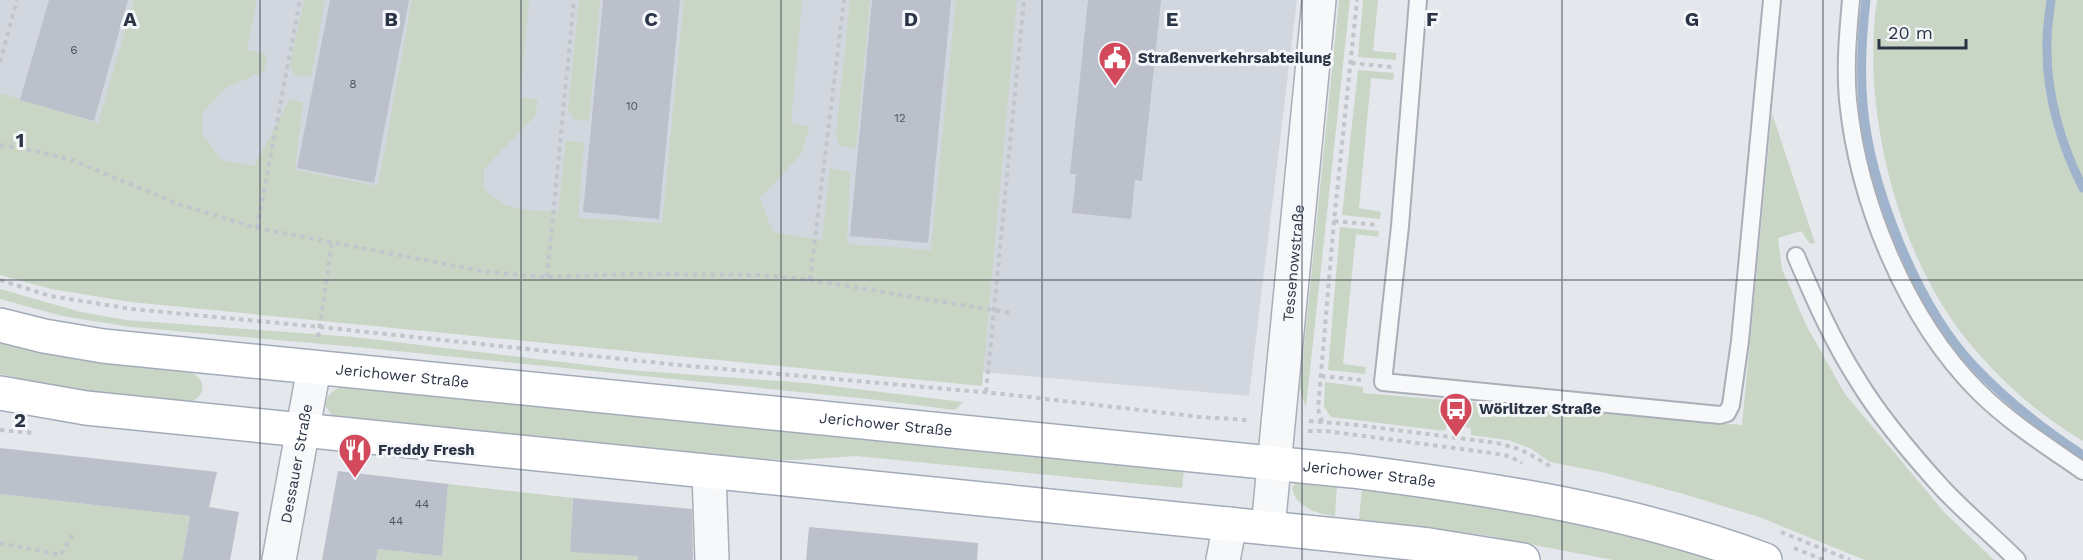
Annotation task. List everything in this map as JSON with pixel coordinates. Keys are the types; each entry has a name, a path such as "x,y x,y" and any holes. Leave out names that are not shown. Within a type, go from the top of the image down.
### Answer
{"main road":[{"name":"Jerichower Straße","path":"0,325 44,336 103,346 1274,463 1456,484 1566,504 1638,521 1765,560"},
{"path":"0,393 86,408 1429,545 1523,560"}],"street":[{"name":"Tessenowstraße","path":"1268,528 1319,0"},
{"name":"Dessauer Straße","path":"279,560 314,368"},
{"path":"709,472 712,560"},
{"path":"1223,560 1230,524"}],"lane":[{"path":"1418,0 1400,226 1383,382 1715,415 1727,413 1732,403 1740,341 1772,0"},
{"path":"1851,0 1847,73 1855,150 1870,206 1893,261 1935,340 1977,390 2000,412 2083,471"},
{"path":"1796,256 1823,319 1856,379 1877,408 1945,491 2017,560"}],"path":[{"path":"0,62 17,0"},
{"path":"256,228 300,0"},
{"path":"547,277 574,0"},
{"path":"810,280 844,0"},
{"path":"986,392 1024,0"},
{"path":"1322,422 1318,409 1334,221 1357,0"},
{"path":"1351,63 1412,69"},
{"path":"0,145 72,160 181,205 256,228 488,272 547,277 725,274 810,280 1011,313"},
{"path":"1334,221 1400,226"},
{"path":"314,368 332,243"},
{"path":"0,280 50,296 132,309 678,365 986,392 1200,417 1246,420"},
{"path":"1321,376 1383,382"},
{"path":"1326,431 1356,435 1357,425"},
{"path":"0,543 61,555 74,532"}],"shaded area":[{"path":"0,0 1297,0 1249,396 149,297 0,252"}],"green space":[{"path":"134,0 257,0 247,49 267,55 264,71 225,88 202,113 203,136 222,160 254,166 290,99 303,102 295,170 378,186 412,0 529,0 520,97 538,100 535,116 484,169 484,188 500,202 509,206 558,212 566,140 584,143 578,218 662,223 684,0 802,0 791,123 810,127 801,154 760,199 773,232 822,240 830,168 850,172 847,244 931,250 956,0 1017,0 982,386 131,302 51,289 0,275 0,93 98,123"},
{"path":"304,0 325,0 311,77 295,75 290,65"},
{"path":"579,0 600,0 589,121 573,119 568,109"},
{"path":"850,0 870,0 856,148 840,146 836,136"},
{"path":"1339,0 1350,0 1306,407 1300,387"},
{"path":"1363,0 1378,0 1373,51 1396,53 1396,60 1358,57"},
{"path":"1877,0 2083,0 2083,441 2035,408 1993,369 1967,340 1942,305 1921,266 1890,179 1880,133 1874,87 1873,42"},
{"path":"1358,70 1394,73 1393,80 1371,78 1359,208 1381,212 1380,219 1342,215"},
{"path":"1772,113 1815,243 1810,244 1801,231 1778,238 1782,269 1807,327 1845,394 1945,513 1994,560 1865,560 1759,517 1606,473 1550,462 1530,448 1508,440 1471,435 1471,428 1447,424 1445,431 1331,417 1324,407 1325,382 1363,387 1363,393 1742,425"},
{"path":"1340,227 1379,231 1378,237 1356,234 1343,364 1366,367 1365,374 1328,370"},
{"path":"0,289 81,312 126,320 353,337 628,370 807,383 963,402 955,410 869,399 357,347 131,327 62,316 0,299"},
{"path":"0,341 100,362 188,371 202,382 202,392 195,400 188,403 71,390 0,374"},
{"path":"344,386 1184,470 1182,488 856,456 796,460 751,459 333,417 326,407 328,396"},
{"path":"1296,482 1337,485 1335,516 1315,512 1298,501 1292,488"},
{"path":"448,484 573,498 570,551 638,556 638,560 376,560 378,549 442,556"},
{"path":"1362,488 1525,511 1653,540 1717,560 1613,560 1483,535 1359,519"},
{"path":"0,494 190,516 182,560 0,560"}],"building":[{"path":"49,0 128,0 94,121 20,100"},
{"path":"330,0 409,0 374,183 297,168"},
{"path":"603,0 680,0 659,219 583,212"},
{"path":"872,0 951,0 928,243 850,236"},
{"name":"Straßenverkehrsabteilung","path":"1088,0 1161,0 1142,181 1135,180 1131,219 1072,213 1076,174 1070,174"},
{"path":"0,448 217,472 209,507 239,512 230,560 182,560 190,516 0,494"},
{"path":"338,471 448,484 442,556 378,549 376,560 322,560"},
{"path":"573,498 692,509 693,560 638,560 638,556 570,552"},
{"path":"809,527 978,543 977,560 806,560"}],"waterway":[{"path":"1866,0 1862,79 1867,137 1886,207 1916,278 1953,341 1974,366 2026,414 2083,455"},
{"path":"2051,0 2047,45 2053,104 2062,139 2083,188"}],"place":[{"name":"Straßenverkehrsabteilung","path":"1115,87"},
{"name":"Wörlitzer Straße","path":"1456,438"},
{"name":"Freddy Fresh","path":"355,479"}]}
